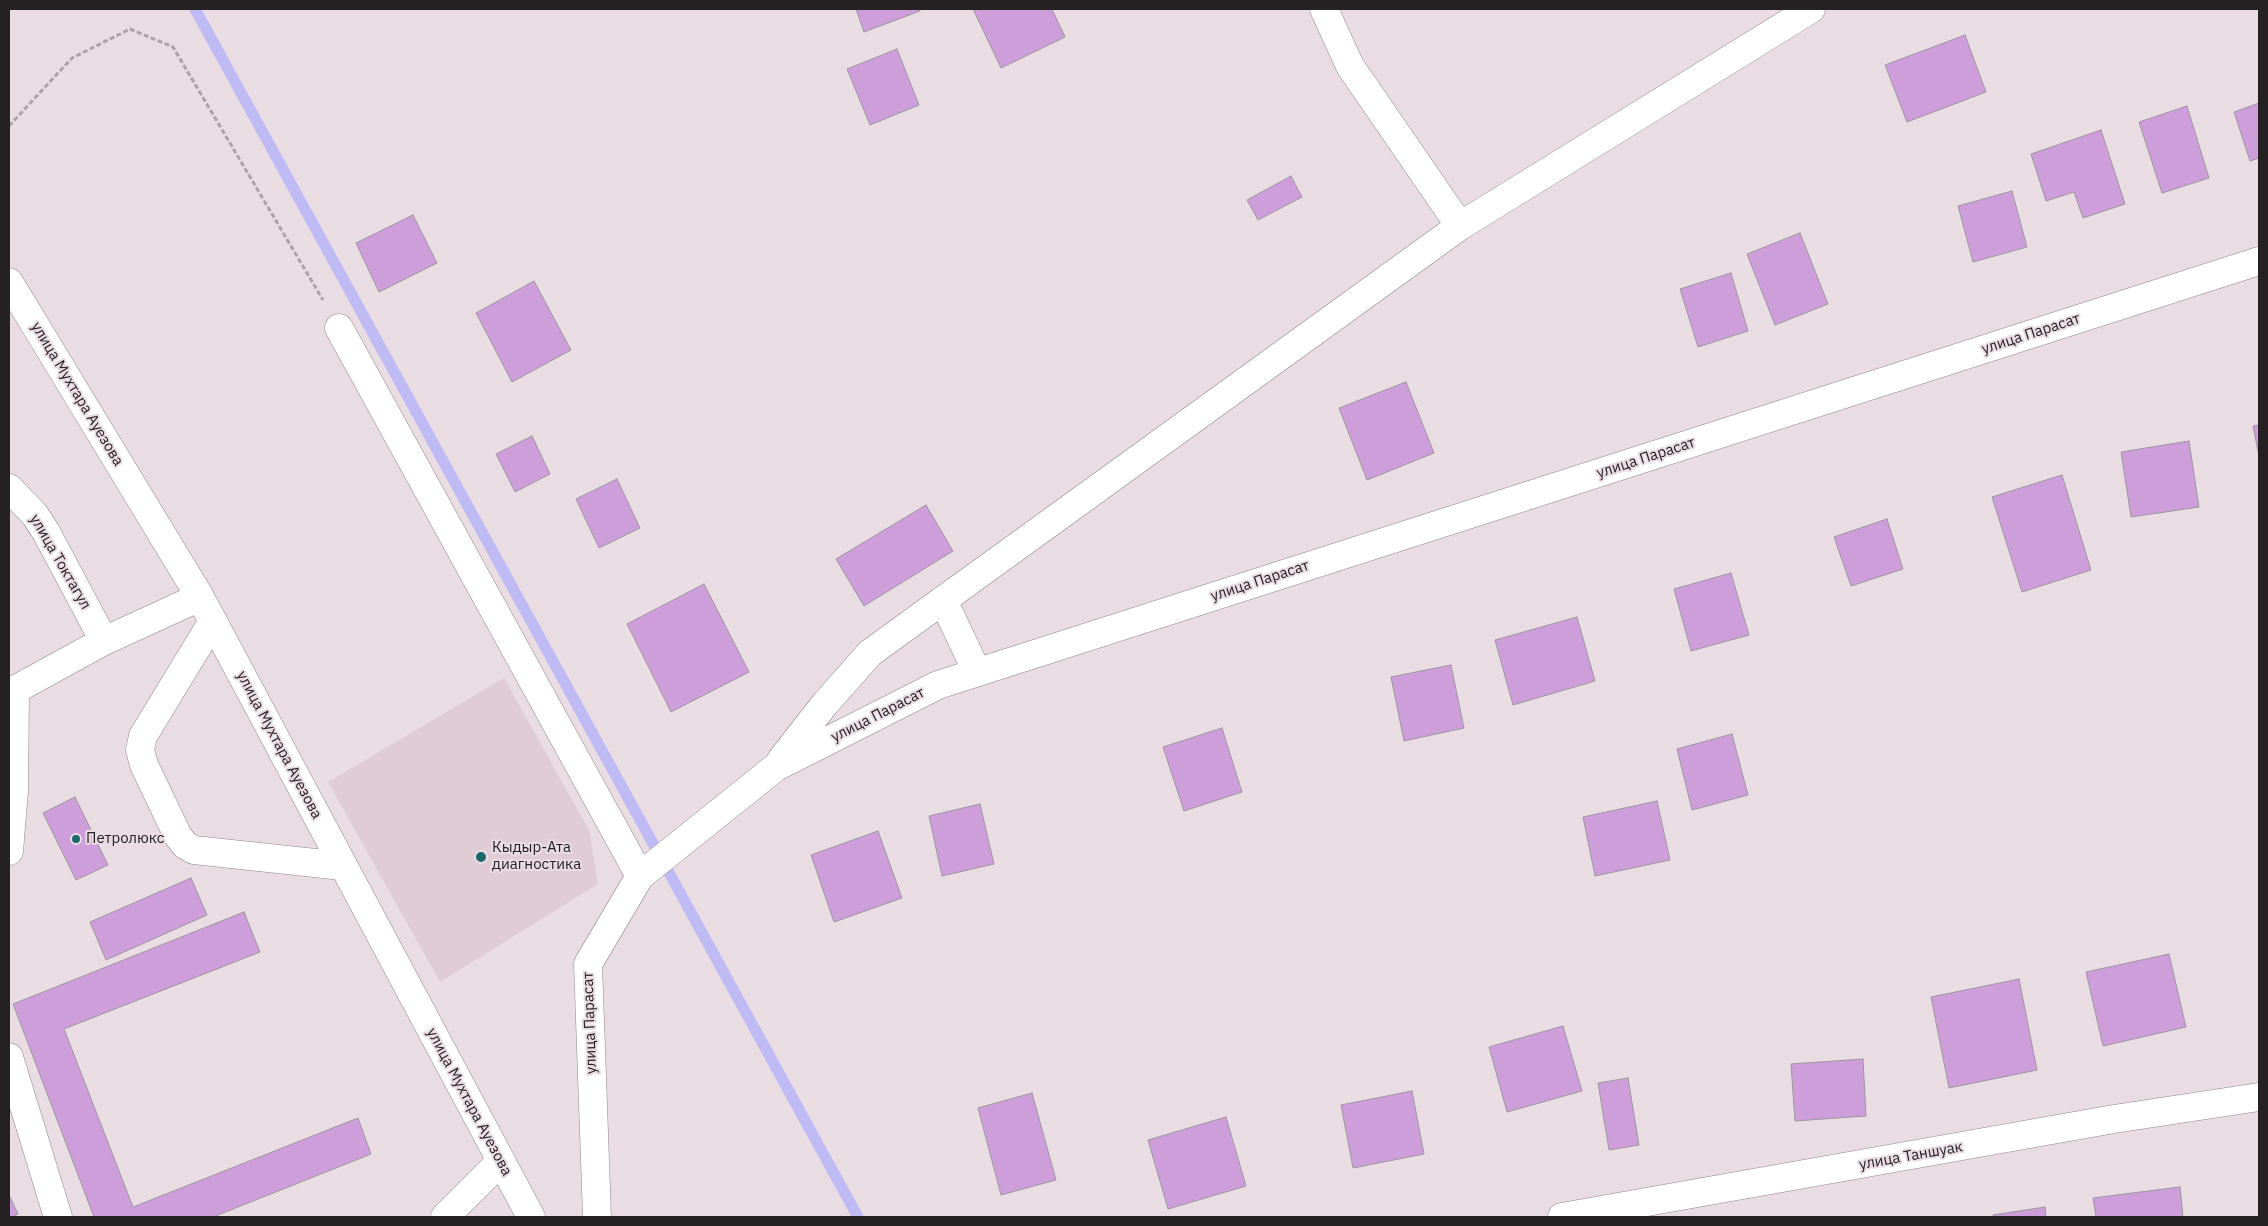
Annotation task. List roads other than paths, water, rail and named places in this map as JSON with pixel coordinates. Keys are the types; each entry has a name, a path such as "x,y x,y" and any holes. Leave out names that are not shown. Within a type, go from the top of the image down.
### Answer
{"street":[{"path":"1324,9 1350,66 1460,226"},
{"path":"776,767 824,705 870,653 1460,226 1811,9"},
{"name":"улица Парасат","path":"597,1217 588,964 644,874 776,767 938,684 2259,261"},
{"name":"улица Мухтара Ауезова","path":"9,282 200,597 532,1217"},
{"path":"339,328 644,874"},
{"name":"улица Токтагул","path":"9,488 34,515 46,532 104,641"},
{"path":"9,851 14,791 12,691 104,641 200,597"},
{"path":"943,600 977,672"},
{"path":"213,621 143,736 140,750 144,765 178,836 194,850 343,866"},
{"path":"9,1057 58,1217"},
{"name":"улица Таншуак","path":"1562,1217 2114,1119 2259,1097"},
{"path":"445,1217 501,1161"}],"waterway":[{"path":"195,9 858,1217"}],"place":[{"name":"Петролюкс","path":"76,839"},
{"name":"Кыдыр-Ата диагностика","path":"481,857"}]}
